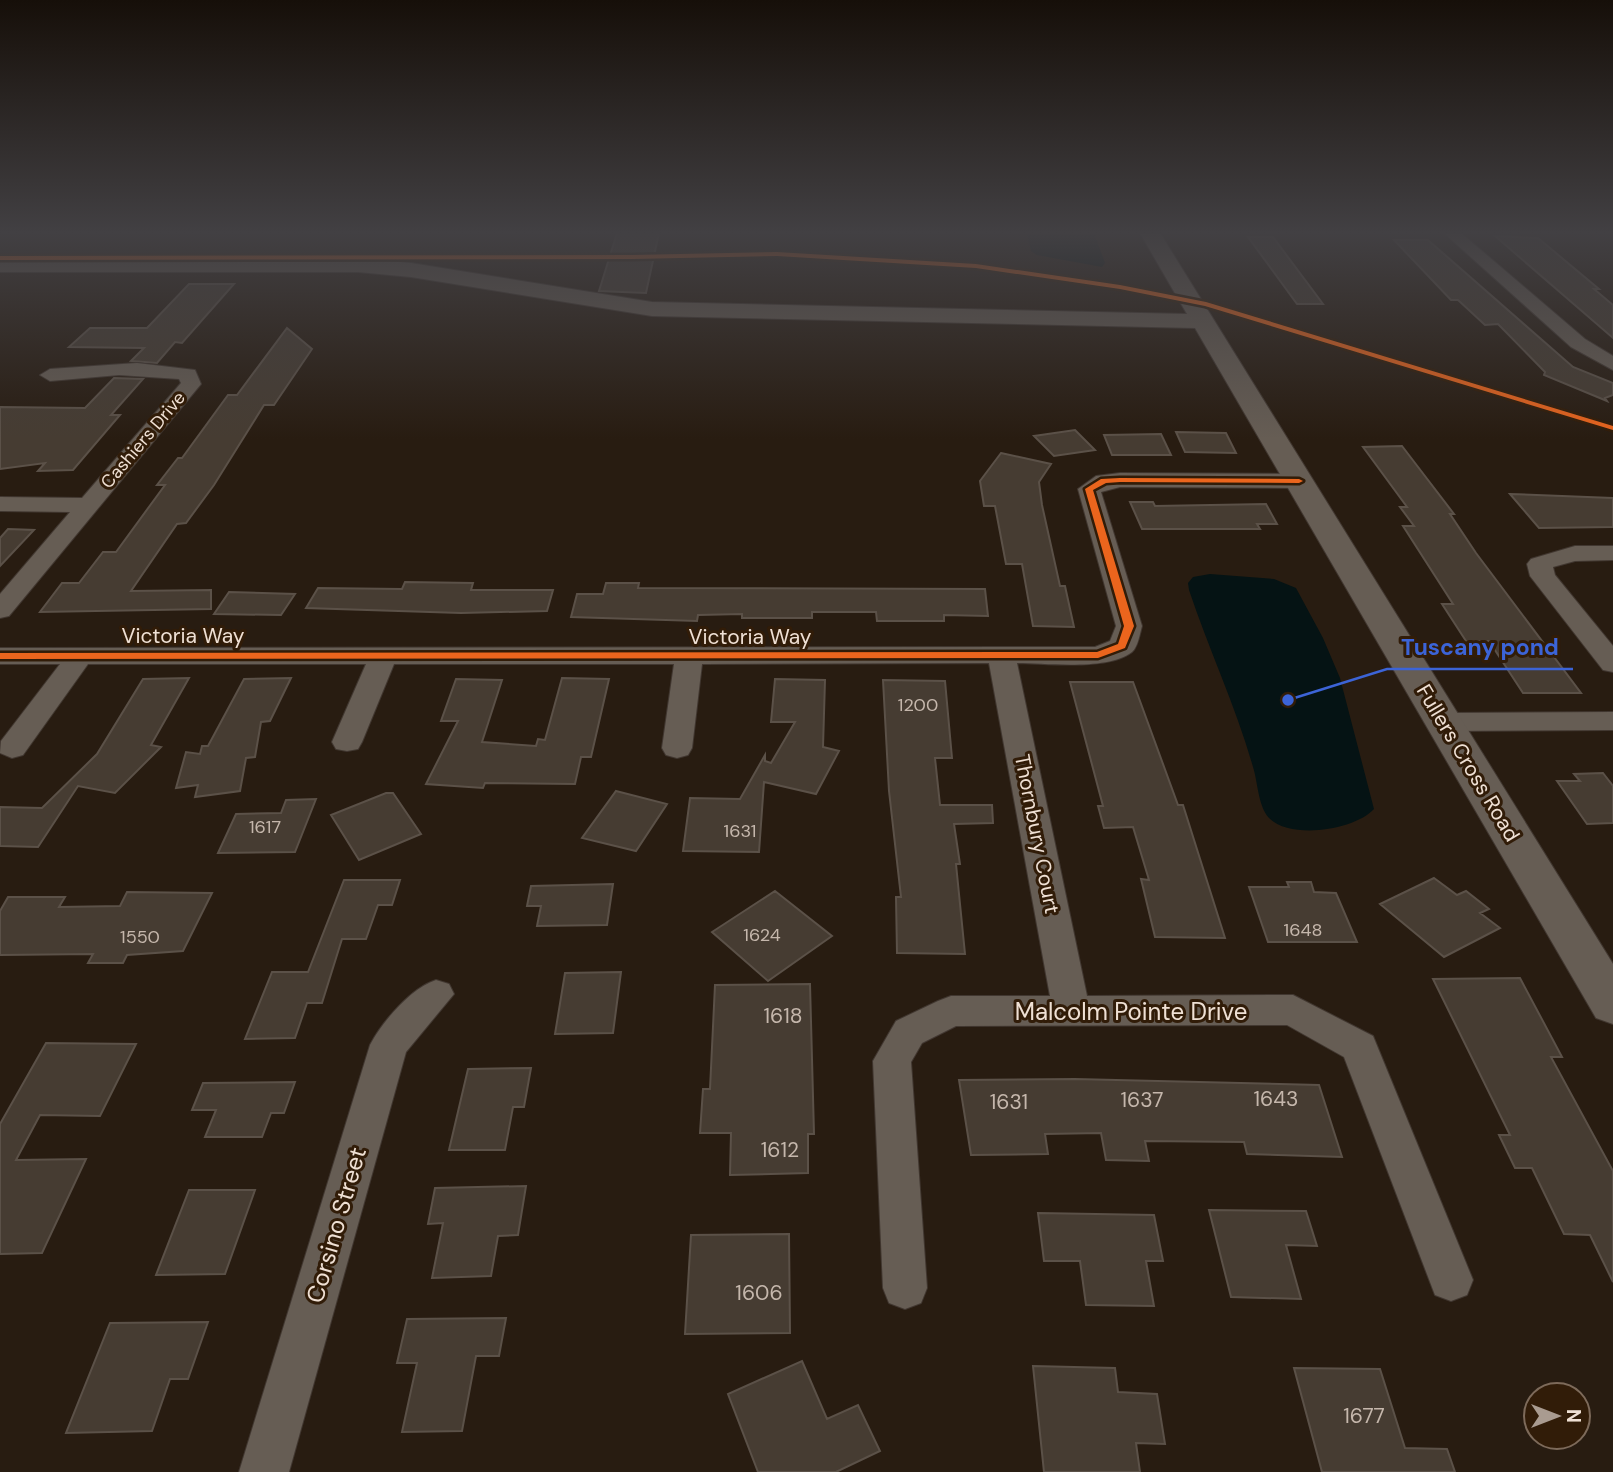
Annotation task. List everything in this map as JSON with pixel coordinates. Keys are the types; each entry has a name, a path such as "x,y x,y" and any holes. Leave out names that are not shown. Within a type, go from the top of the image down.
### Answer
{"street":[{"path":"607,302 652,309 917,317 1203,321"},
{"name":"Fullers Cross Road","path":"1191,302 1613,1005"},
{"path":"1531,302 1578,342 1613,364"},
{"name":"Cashiers Drive","path":"0,610 191,384 188,374 171,371 91,370 50,375"},
{"name":"Victoria Way","path":"0,656 1098,655 1122,646 1129,626 1089,489 1104,481 1120,480 1299,481"},
{"path":"0,504 88,505"},
{"path":"1613,553 1578,553 1551,557 1540,564 1543,576 1613,664"},
{"path":"347,742 384,655"},
{"name":"Thornbury Court","path":"1001,655 1072,1012"},
{"path":"12,748 80,656"},
{"path":"677,748 689,657"},
{"path":"1445,722 1613,721"},
{"name":"Corsino Street","path":"264,1472 389,1045 436,994"},
{"name":"Malcolm Pointe Drive","path":"905,1288 892,1060 909,1032 951,1011 1293,1010 1359,1047 1451,1280"}],"shaded area":[{"path":"1210,574 1274,579 1296,588 1323,638 1340,678 1374,809 1365,816 1338,827 1307,830 1279,825 1265,813 1239,722 1189,590 1188,583 1193,577"}],"building":[{"path":"172,302 218,302 182,343 175,342 157,363 131,361 144,348 69,347 90,328 147,328"},
{"path":"1295,302 1321,302 1323,304 1297,304"},
{"path":"1460,302 1498,302 1573,367 1613,383 1613,395 1605,398 1607,401 1544,375 1545,372 1498,324 1485,325"},
{"path":"1571,302 1609,302 1613,305 1613,338"},
{"path":"287,328 312,349 274,405 264,405 214,485 186,523 177,524 131,591 211,590 211,609 40,612 62,583 79,583 103,552 116,552 165,485 157,485 178,458 182,458 228,395 237,395"},
{"path":"114,378 143,379 111,415 120,415 73,470 38,471 45,463 0,469 0,407 85,408"},
{"path":"1075,430 1095,450 1054,456 1034,436"},
{"path":"1176,432 1226,433 1236,453 1185,452"},
{"path":"1161,434 1171,455 1112,455 1104,435"},
{"path":"1402,446 1454,514 1450,514 1476,553 1581,693 1523,693 1489,641 1466,641 1442,604 1453,604 1403,526 1414,526 1400,507 1407,507 1363,447"},
{"path":"1001,453 1051,464 1039,482 1042,505 1060,586 1065,586 1074,627 1033,626 1022,564 1006,564 995,506 984,506 980,481"},
{"path":"1510,494 1613,498 1613,527 1539,528"},
{"path":"1130,502 1153,502 1155,506 1266,504 1277,524 1257,524 1260,529 1142,529"},
{"path":"8,529 34,530 0,566 0,538"},
{"path":"405,582 473,583 471,590 553,590 547,611 461,613 306,608 318,588 402,589"},
{"path":"606,583 639,583 638,588 985,589 988,616 944,615 944,621 877,621 876,612 812,612 812,618 742,618 742,614 698,615 697,621 571,617 577,594 603,594"},
{"path":"229,592 295,594 281,615 214,614"},
{"path":"189,678 151,745 161,747 115,793 78,786 38,847 0,846 0,807 42,808 97,754 143,679"},
{"path":"291,678 270,721 261,722 255,757 246,758 240,791 195,797 198,785 176,788 186,752 200,754 202,746 208,746 244,679"},
{"path":"562,678 609,679 591,757 581,757 575,784 485,783 483,788 426,784 458,721 441,721 456,679 502,680 482,742 536,746 538,739 545,740"},
{"path":"775,679 825,680 823,747 839,751 816,794 764,782 759,852 683,851 690,798 740,799 765,755 765,761 771,763 795,722 771,722"},
{"path":"883,680 945,681 952,758 935,758 940,805 992,805 993,823 954,824 960,864 956,864 965,954 897,953 896,897 901,897 889,791"},
{"path":"1070,682 1133,682 1178,805 1183,805 1225,938 1155,937 1141,879 1149,880 1133,827 1104,828 1098,806 1103,806"},
{"path":"1603,773 1613,786 1613,823 1587,824 1557,781 1580,781 1574,774"},
{"path":"616,791 667,804 636,851 582,838"},
{"path":"386,793 393,793 421,834 359,860 331,815"},
{"path":"316,799 295,852 218,853 236,814 281,813 286,800"},
{"path":"1434,878 1457,895 1466,891 1489,909 1480,913 1500,928 1444,957 1380,904"},
{"path":"344,880 400,880 392,905 378,905 366,939 342,939 322,1003 307,1003 295,1038 245,1039 272,972 308,972"},
{"path":"1287,882 1311,882 1314,892 1336,893 1357,942 1268,942 1249,887 1289,887"},
{"path":"613,884 607,925 537,926 541,906 527,906 531,886"},
{"path":"775,891 832,936 768,981 712,932"},
{"path":"127,892 212,893 183,951 127,955 123,963 88,963 93,954 0,955 0,911 8,897 65,897 59,907 120,906"},
{"path":"621,972 613,1033 555,1034 565,973"},
{"path":"1520,978 1562,1057 1551,1057 1613,1171 1613,1282 1590,1235 1564,1234 1532,1168 1515,1168 1499,1135 1510,1135 1433,979"},
{"path":"810,984 814,1134 808,1134 808,1173 730,1175 731,1133 700,1133 703,1089 710,1089 715,985"},
{"path":"46,1043 136,1044 100,1116 40,1115 16,1160 86,1159 42,1253 0,1254 0,1124"},
{"path":"531,1068 524,1107 513,1107 505,1150 449,1150 468,1069"},
{"path":"1075,1079 1319,1085 1342,1157 1247,1154 1244,1142 1145,1141 1149,1161 1106,1160 1101,1133 1045,1134 1048,1154 971,1155 959,1080"},
{"path":"295,1082 284,1113 271,1113 262,1137 205,1137 216,1110 192,1110 203,1083"},
{"path":"526,1186 518,1235 498,1236 491,1276 432,1278 443,1223 428,1224 435,1188"},
{"path":"189,1190 255,1190 225,1274 156,1275"},
{"path":"1209,1210 1306,1211 1317,1246 1286,1245 1301,1299 1231,1297"},
{"path":"1038,1213 1154,1215 1163,1261 1146,1261 1154,1306 1086,1305 1080,1261 1044,1261"},
{"path":"789,1234 790,1333 685,1334 691,1235"},
{"path":"506,1318 499,1356 476,1356 462,1431 402,1432 417,1363 397,1363 407,1319"},
{"path":"208,1322 188,1379 170,1379 152,1431 66,1433 110,1323"},
{"path":"802,1361 827,1419 858,1405 880,1451 836,1472 758,1472 728,1394"},
{"path":"1033,1366 1115,1368 1118,1392 1157,1394 1165,1444 1136,1443 1140,1472 1044,1472"},
{"path":"1294,1368 1380,1369 1405,1448 1447,1449 1455,1472 1322,1472"}],"cycle path":[{"path":"1194,302 1613,428"},
{"path":"0,656 1098,655 1122,646 1129,626 1089,489 1104,481 1120,480 1299,481"}],"place":[{"name":"Tuscany pond","path":"1288,700"}]}
